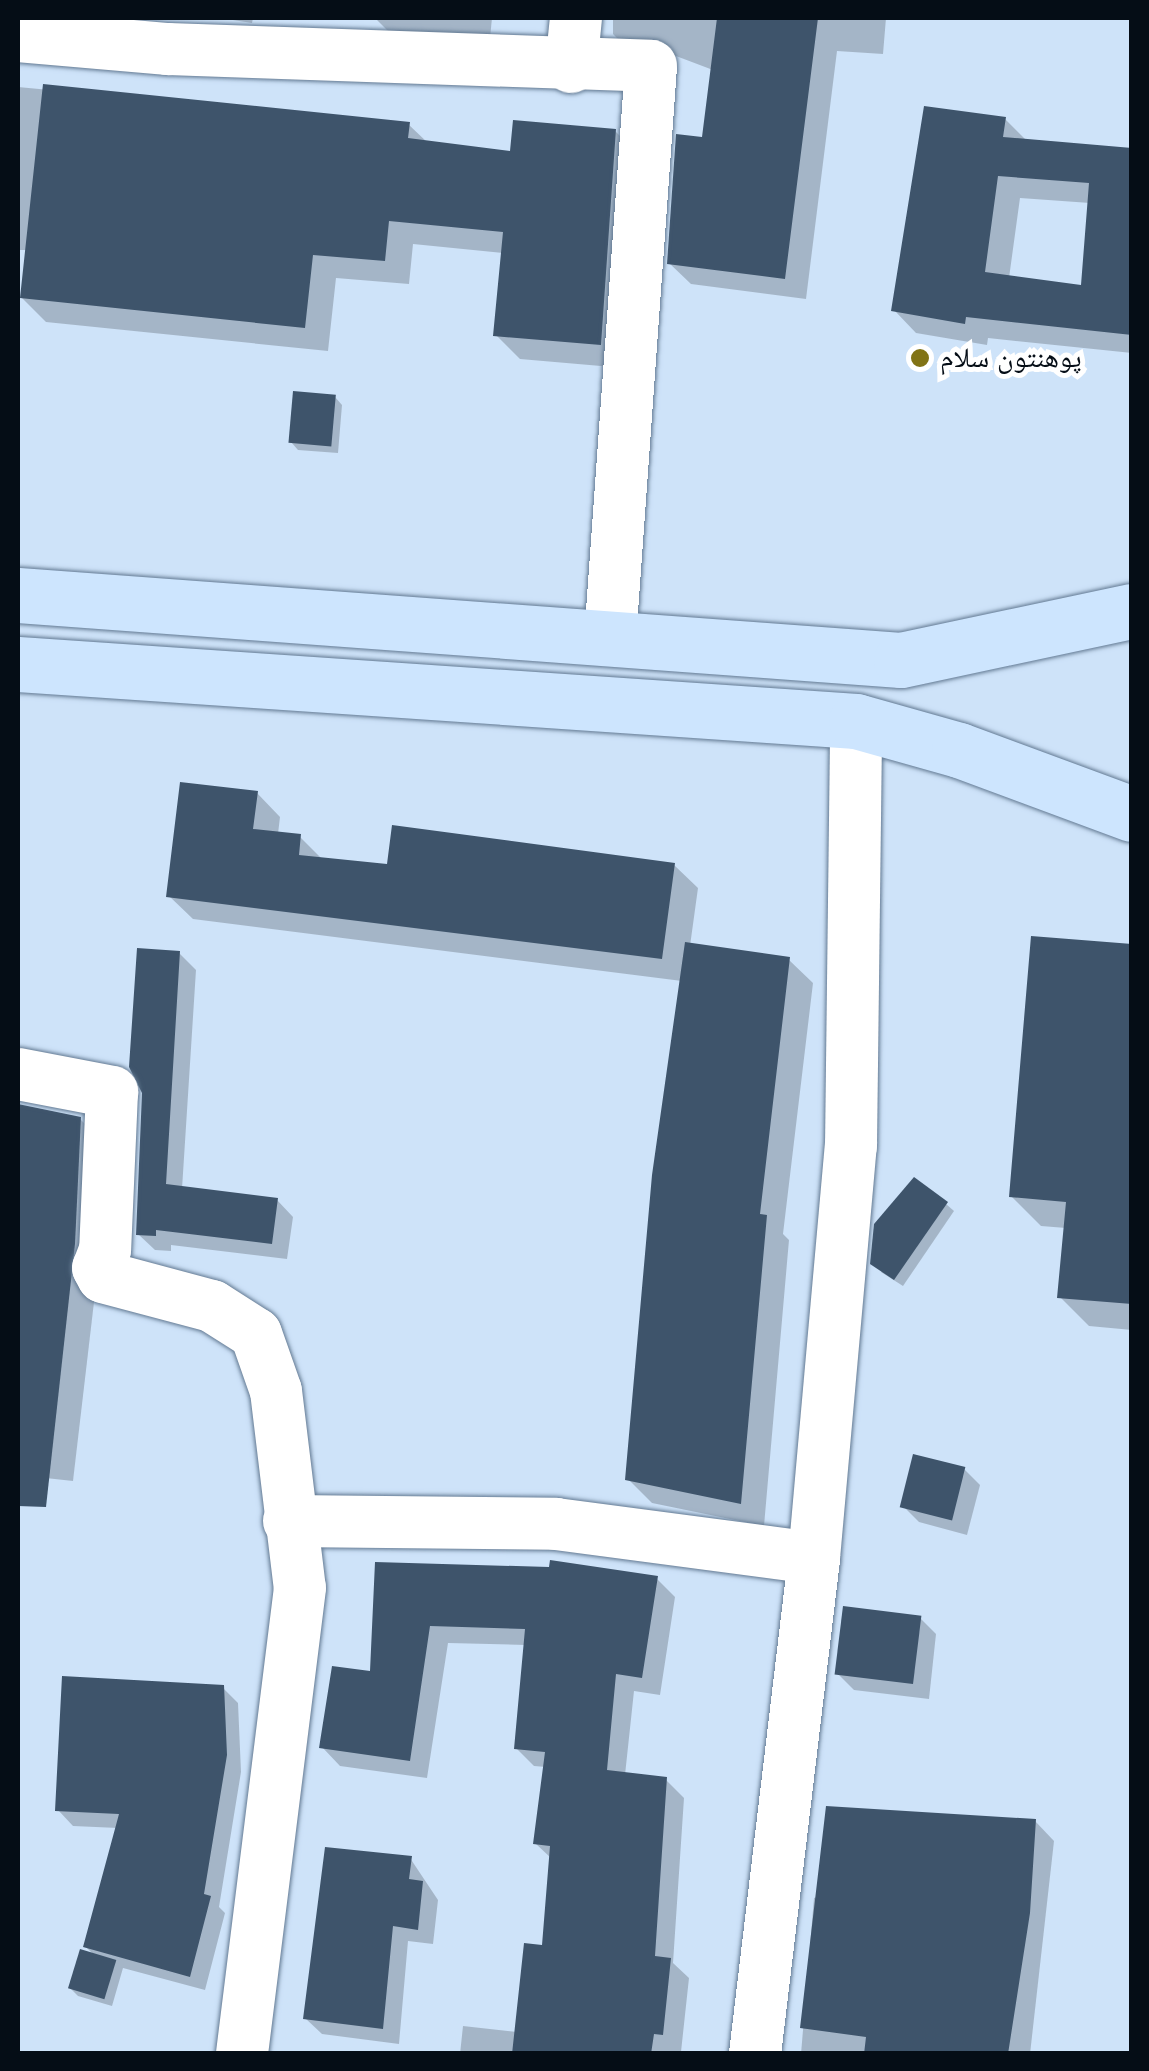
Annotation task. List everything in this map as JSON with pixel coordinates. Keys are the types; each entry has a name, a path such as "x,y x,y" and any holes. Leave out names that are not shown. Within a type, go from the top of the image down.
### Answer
{"main road":[{"path":"18,596 901,660 1132,611"},
{"path":"18,664 856,721 959,750 1132,814"}],"street":[{"path":"18,36 170,33 573,42 651,66 610,639"},
{"path":"755,2054 814,1558 852,1146 856,721"},
{"path":"18,1074 112,1092 105,1250 98,1268 104,1278 212,1306 256,1334 276,1391 300,1588 242,2054"},
{"path":"290,1521 556,1524 814,1558"}],"building":[{"path":"717,18 818,18 785,279 667,264 676,134 702,137"},
{"path":"43,84 410,122 408,138 510,151 513,120 616,129 601,345 493,336 503,232 389,221 385,261 313,255 305,328 20,298"},
{"path":"924,106 1006,117 1003,137 1132,148 1132,335 966,317 965,324 891,311","holes":["998,176 1089,183 1081,285 985,272"]},
{"path":"293,391 336,395 331,447 288,443"},
{"path":"180,782 258,791 253,829 301,834 299,855 387,864 392,825 675,863 662,959 166,897"},
{"path":"1031,936 1132,944 1132,1304 1057,1298 1066,1202 1009,1197"},
{"path":"685,942 790,957 760,1214 767,1215 741,1504 625,1480 652,1175"},
{"path":"137,948 180,951 166,1184 278,1198 272,1244 156,1230 156,1236 136,1235 142,1093 129,1067"},
{"path":"18,1104 81,1117 75,1244 46,1507 18,1506"},
{"path":"914,1177 948,1202 894,1280 870,1264 874,1224"},
{"path":"913,1454 965,1467 952,1520 900,1507"},
{"path":"550,1560 658,1576 642,1678 616,1674 607,1770 667,1777 655,1956 671,1958 663,2035 654,2034 651,2054 512,2054 524,1943 542,1945 550,1846 533,1844 545,1752 514,1749 525,1629 430,1626 410,1761 319,1748 332,1666 370,1671 375,1562 549,1567"},
{"path":"843,1606 921,1616 913,1684 835,1674"},
{"path":"62,1676 224,1685 227,1755 204,1894 211,1896 190,1977 83,1947 119,1814 55,1811"},
{"path":"826,1806 1036,1819 1030,1913 1008,2054 864,2054 866,2037 800,2028"},
{"path":"325,1847 412,1856 409,1879 423,1881 418,1930 393,1926 383,2029 303,2019"},
{"path":"80,1949 116,1960 104,1999 68,1988"}],"place":[{"name":"پوهنتون سلام","path":"920,358"}]}
